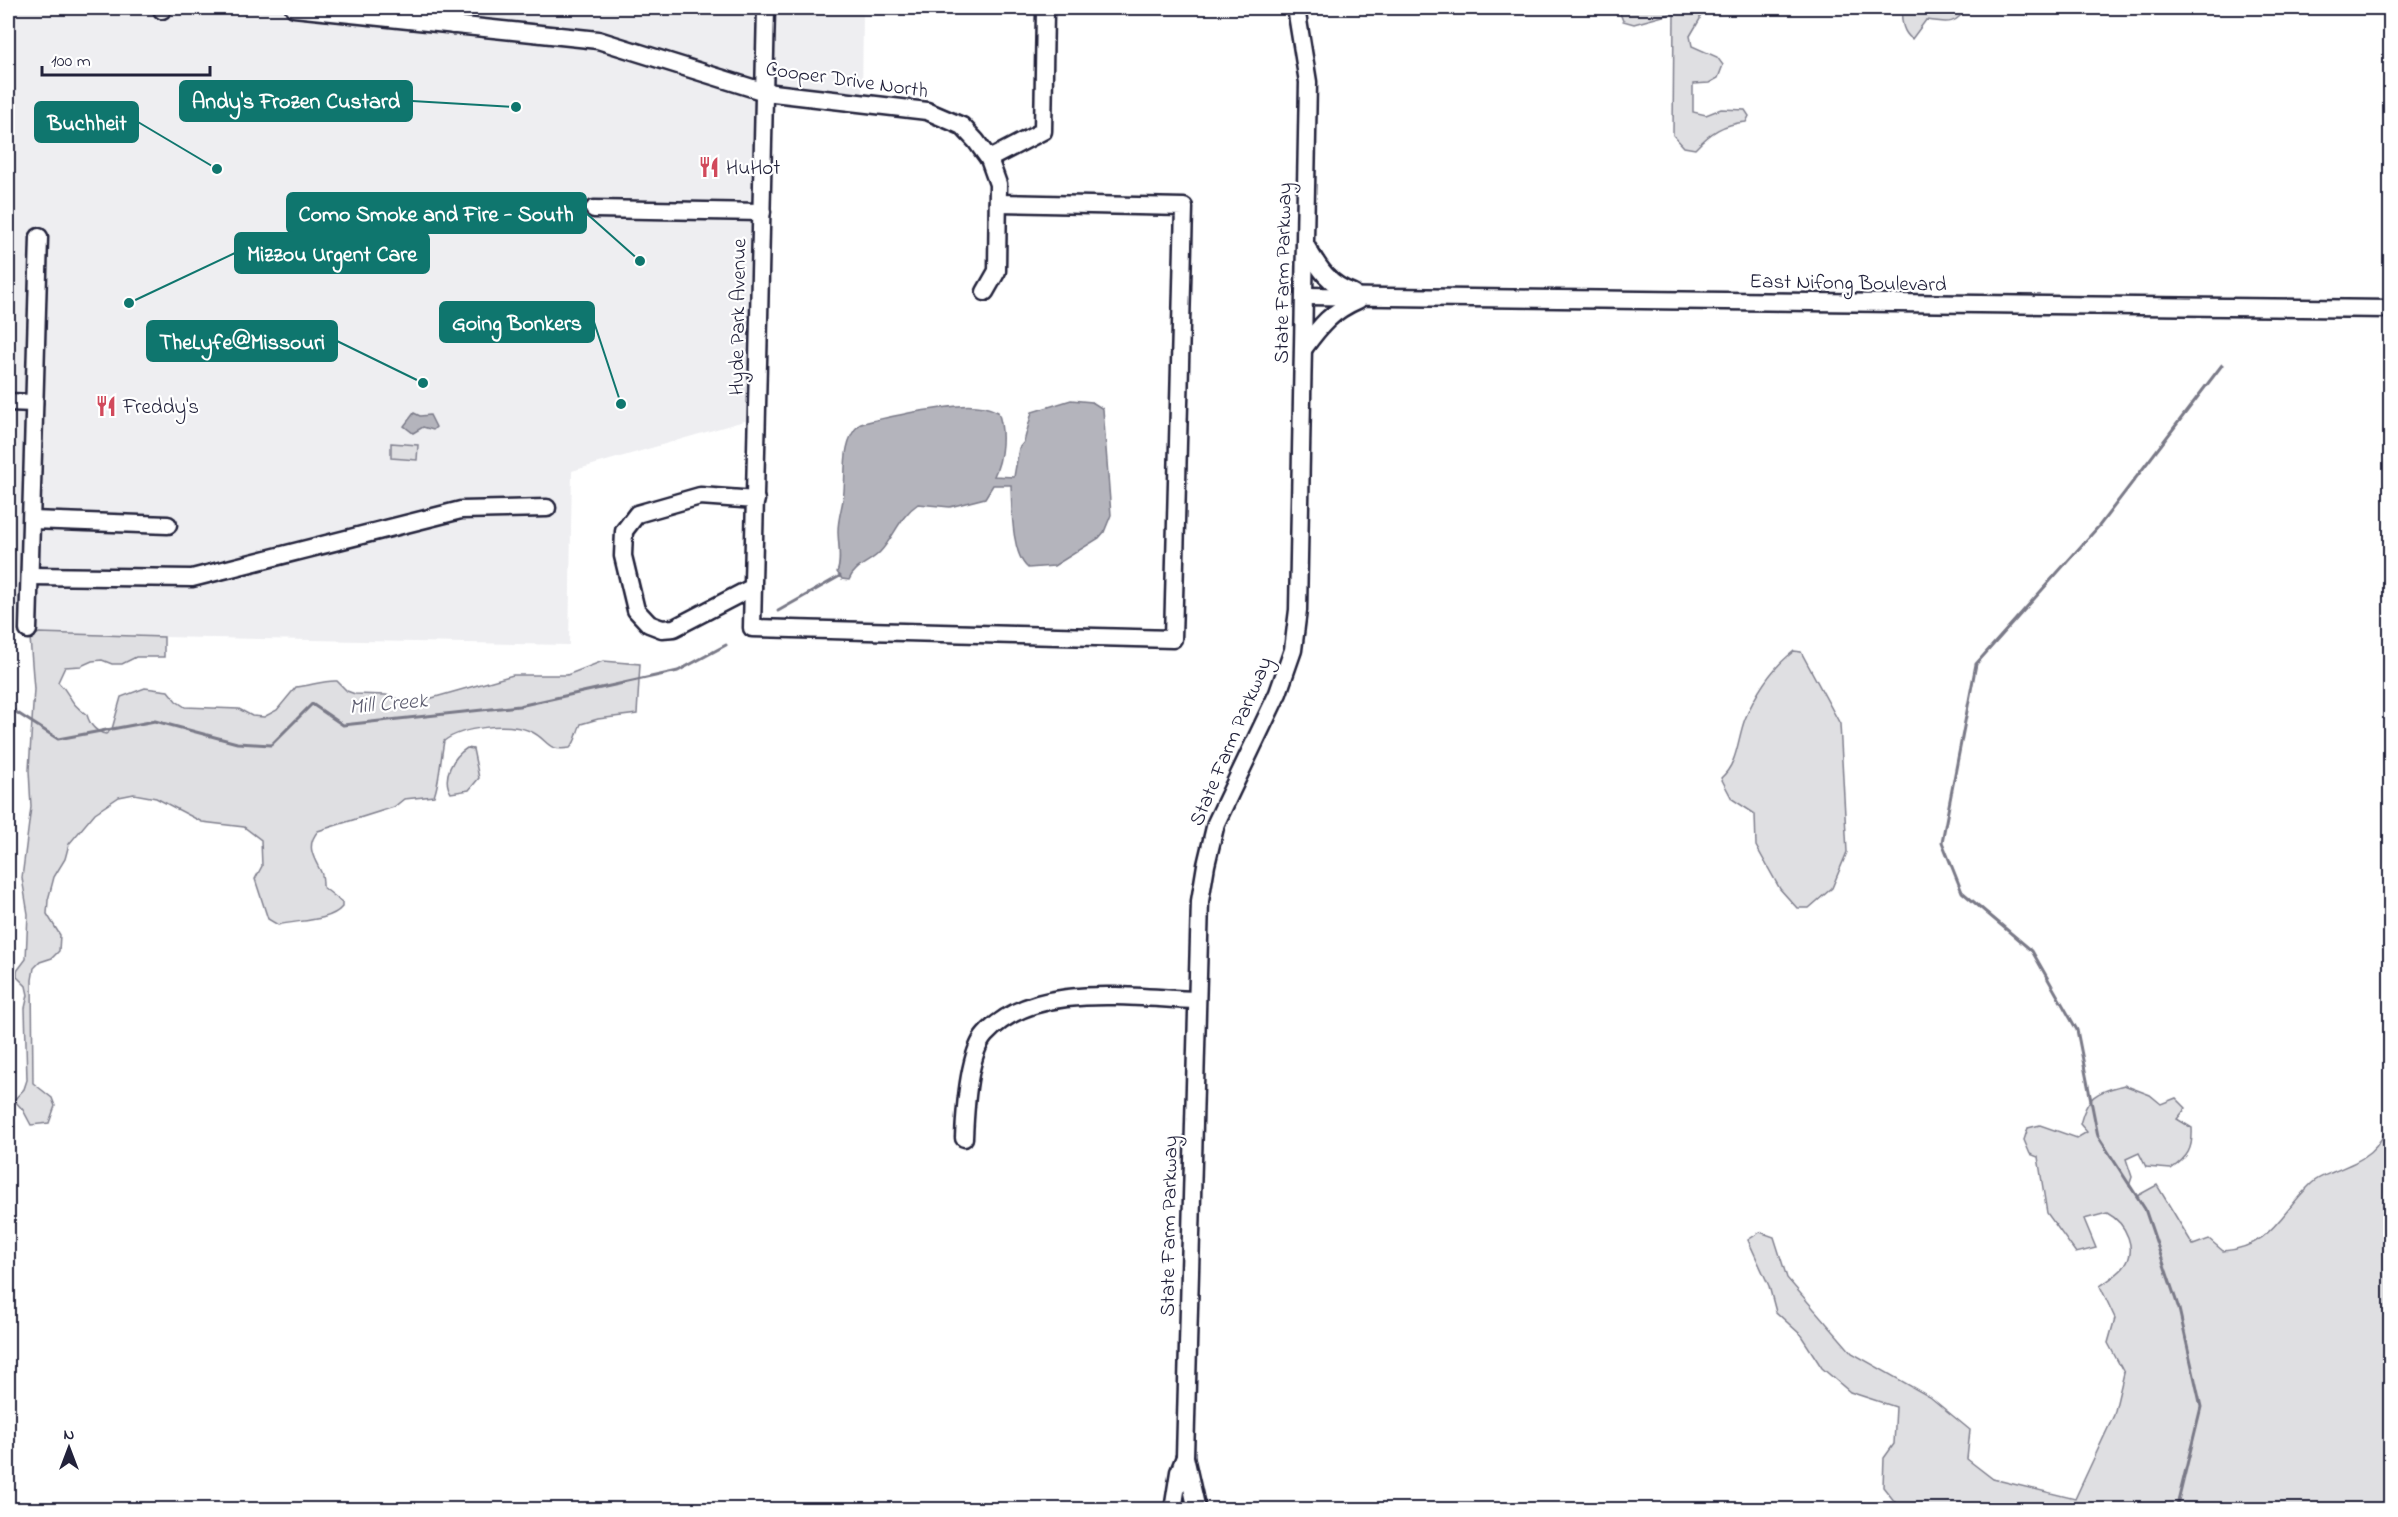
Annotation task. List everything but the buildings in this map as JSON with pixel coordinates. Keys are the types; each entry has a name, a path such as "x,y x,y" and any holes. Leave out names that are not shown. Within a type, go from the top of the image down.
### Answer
{"street":[{"name":"Cooper Drive North","path":"294,8 598,40 765,92 927,111 962,126 989,159"},
{"path":"453,25 455,8"},
{"name":"Hyde Park Avenue","path":"766,8 752,628 1173,639 1184,207 998,203"},
{"name":"State Farm Parkway","path":"1197,1509 1185,1457 1200,901 1214,832 1278,693 1293,650 1298,610 1308,82 1296,8"},
{"path":"985,292 997,270 998,184 989,159 1043,131 1045,12"},
{"path":"594,209 762,212"},
{"path":"28,630 39,237"},
{"path":"1306,246 1322,273 1336,287 1365,297"},
{"name":"East Nifong Boulevard","path":"1305,296 2391,309"},
{"path":"1304,348 1328,317 1340,308 1365,297"},
{"path":"8,402 34,403"},
{"path":"753,587 674,628 662,629 649,624 636,610 623,556 624,531 637,514 700,496 756,500"},
{"path":"30,576 192,578 461,510 547,508"},
{"path":"32,520 168,525"},
{"path":"964,1138 967,1084 983,1036 1010,1015 1041,1001 1081,997 1196,1000"},
{"name":"State Farm Parkway","path":"1173,1509 1179,1472 1185,1457"}],"shaded area":[{"path":"8,8 863,8 862,106 772,99 764,421 744,421 572,471 569,645 8,634"},
{"path":"1618,8 1700,8 1700,19 1690,36 1692,46 1717,57 1723,65 1718,78 1709,83 1693,84 1693,112 1706,115 1721,109 1745,110 1749,116 1746,122 1718,130 1695,149 1684,147 1673,135 1674,13 1634,24 1623,21"},
{"path":"1902,8 1965,8 1954,21 1926,20 1912,39 1906,33 1903,25"},
{"path":"1071,400 1092,402 1103,409 1111,515 1099,538 1054,566 1028,568 1022,561 1015,541 1011,485 993,485 985,498 950,507 918,504 906,514 876,556 859,567 849,580 842,579 837,572 840,558 838,531 844,491 845,460 849,441 859,425 899,415 950,407 989,408 998,412 1002,427 1001,453 994,476 1014,477 1019,448 1024,442 1032,412"},
{"path":"414,413 420,416 430,415 436,427 433,430 423,427 413,433 404,426"},
{"path":"391,443 418,445 417,460 391,458"},
{"path":"39,633 164,637 164,657 136,657 122,664 112,664 102,660 92,661 81,666 65,667 58,682 76,706 87,715 94,728 106,734 112,729 121,697 145,688 168,691 185,707 239,709 252,716 264,717 277,710 296,687 322,682 337,681 347,691 355,694 386,695 406,702 425,700 513,675 567,675 603,661 640,664 637,714 598,719 581,724 570,748 556,748 530,731 509,727 473,729 444,741 434,796 404,799 394,807 318,831 314,836 311,847 322,874 323,887 342,902 342,907 337,912 312,920 278,925 268,919 255,879 262,866 261,840 244,827 202,822 156,798 134,794 119,797 95,813 69,844 65,859 54,877 48,900 47,914 60,935 59,951 52,958 40,962 34,968 32,980 33,1083 52,1098 55,1106 49,1123 31,1125 23,1110 14,1100 24,1089 27,1080 25,1008 28,995 26,986 17,977 17,971 26,959 28,914 22,878 31,807 29,770 34,689 30,638"},
{"path":"1794,651 1801,652 1840,724 1847,852 1832,888 1809,908 1797,908 1780,889 1756,846 1755,814 1732,799 1721,778 1734,758 1745,719 1754,700 1772,673"},
{"path":"467,748 473,749 479,778 469,790 451,793 447,780 450,768"},
{"path":"2124,1085 2150,1095 2161,1104 2176,1098 2186,1108 2177,1119 2192,1128 2192,1142 2188,1152 2171,1169 2146,1167 2139,1153 2126,1159 2132,1177 2129,1186 2137,1196 2157,1185 2193,1245 2209,1239 2223,1251 2240,1248 2264,1236 2314,1181 2354,1163 2369,1153 2381,1139 2390,1118 2390,1509 1895,1509 1895,1502 1883,1487 1884,1458 1894,1444 1896,1407 1850,1392 1822,1368 1800,1334 1776,1312 1769,1286 1748,1240 1760,1232 1774,1237 1787,1278 1852,1353 1930,1397 1970,1430 1967,1459 1993,1479 2075,1499 2114,1415 2124,1373 2108,1343 2115,1318 2100,1286 2123,1268 2128,1261 2130,1245 2120,1223 2107,1213 2084,1219 2096,1248 2076,1253 2047,1213 2038,1157 2030,1154 2024,1140 2028,1128 2040,1125 2077,1138 2087,1132 2080,1124 2086,1106 2094,1096"}],"waterway":[{"path":"2176,1510 2201,1407 2179,1309 2145,1209 2098,1136 2077,1030 2032,951 1962,892 1942,842 1976,664 2099,526 2222,365"},
{"name":"Mill Creek","path":"778,611 840,576"},
{"name":"Mill Creek","path":"8,707 58,739 155,721 237,743 271,745 312,704 343,725 519,706 678,671 726,645"}],"place":[{"name":"Andy's Frozen Custard","path":"516,107"},
{"name":"HuHot","path":"709,167"},
{"name":"Buchheit","path":"217,169"},
{"name":"Como Smoke and Fire - South","path":"640,261"},
{"name":"Mizzou Urgent Care","path":"129,303"},
{"name":"TheLyfe@Missouri","path":"423,383"},
{"name":"Going Bonkers","path":"621,404"},
{"name":"Freddy's","path":"106,406"}]}
